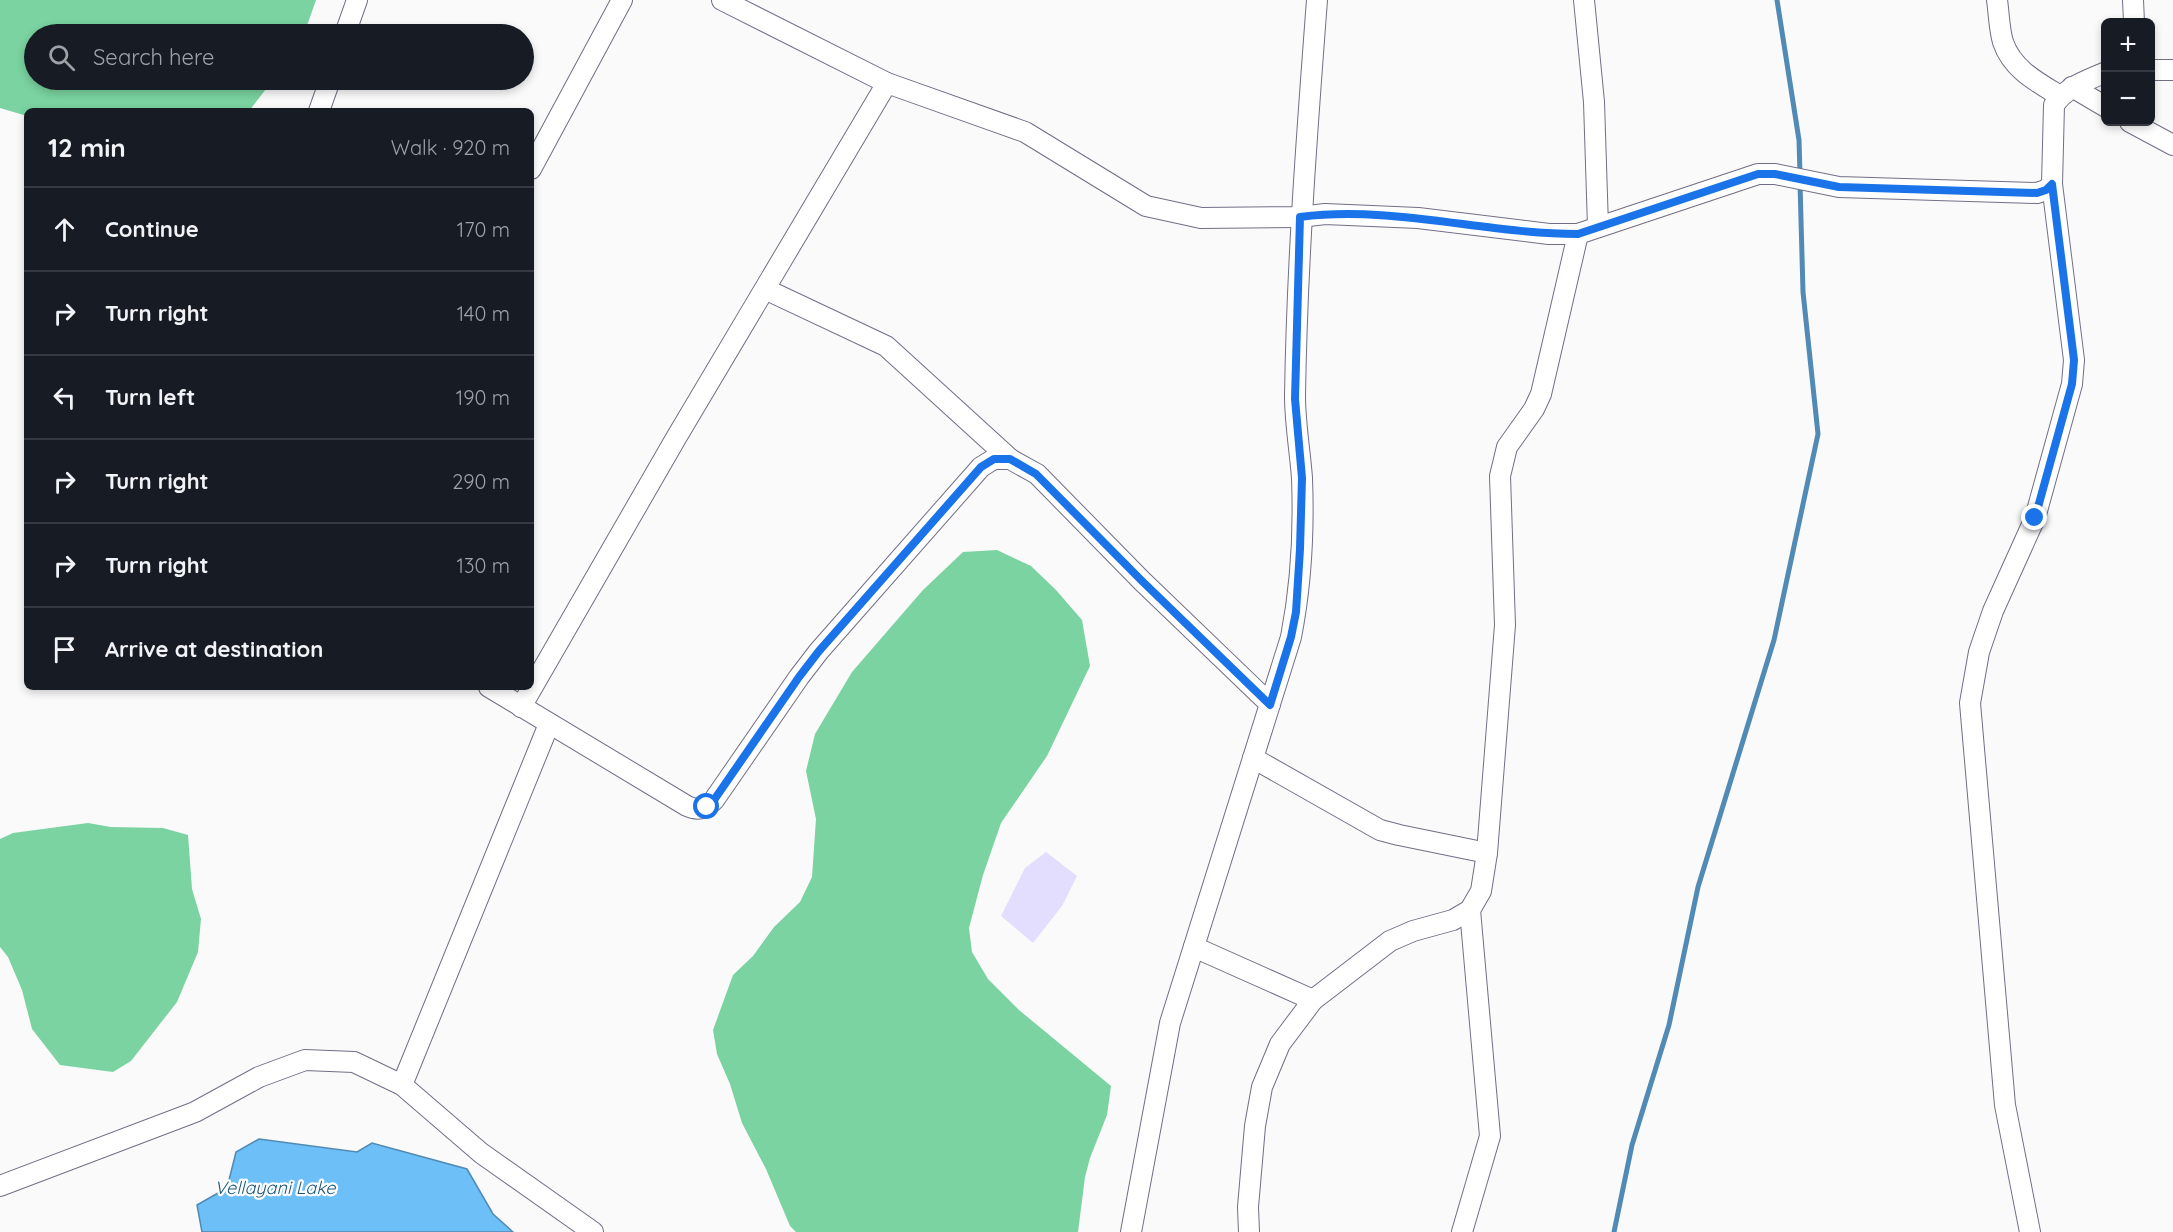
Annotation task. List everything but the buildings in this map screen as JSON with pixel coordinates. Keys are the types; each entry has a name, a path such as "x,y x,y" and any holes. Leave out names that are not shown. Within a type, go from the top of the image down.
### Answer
{"street":[{"path":"349,24 357,0"},
{"path":"534,163 622,0"},
{"path":"722,0 887,83 1025,132 1146,206 1201,218 1300,217 1325,214 1418,218 1549,234 1578,234 1758,174 1775,174 1839,187 2037,193 2046,190 2052,184"},
{"path":"1131,1232 1170,1023 1291,637 1296,612 1302,478 1295,399 1300,217 1317,0"},
{"path":"1584,0 1594,102 1598,227"},
{"path":"1997,0 2002,41 2010,59 2034,81 2101,105"},
{"path":"2133,0 2134,18"},
{"path":"2155,70 2173,70"},
{"path":"2030,1232 2005,1105 1970,703 1979,652 1993,611 2035,518 2072,384 2074,360 2052,184 2054,105 2066,92 2101,74"},
{"path":"534,684 676,438 887,83"},
{"path":"320,108 326,90"},
{"path":"2137,126 2173,145"},
{"path":"1249,1232 1248,1206 1254,1137 1262,1087 1280,1044 1313,1000 1390,941 1413,931 1453,920 1470,910 1481,891 1487,853 1505,625 1500,476 1507,447 1534,409 1541,394 1578,234"},
{"path":"765,289 886,346 1010,459 1036,474 1270,705"},
{"path":"494,690 687,806 696,810 707,807 819,651 981,467 994,459 1010,459"},
{"path":"521,707 531,690"},
{"path":"402,1085 549,724"},
{"path":"1253,758 1380,830 1399,836 1487,853"},
{"path":"1462,1232 1490,1136 1470,910"},
{"path":"1194,946 1313,1000"},
{"path":"0,1186 195,1112 259,1077 305,1060 354,1062 402,1085 481,1153 593,1232"}],"green space":[{"path":"0,0 316,0 308,24 24,24 24,90 265,90 251,108 24,108 24,115 0,108"},
{"path":"997,550 1031,566 1082,620 1090,666 1047,756 1001,823 983,875 969,928 972,952 988,979 1019,1010 1111,1086 1107,1115 1085,1177 1078,1232 796,1232 790,1226 766,1169 742,1123 730,1084 717,1054 713,1030 733,975 753,956 774,927 800,902 812,877 816,819 806,771 815,734 852,672 923,590 963,552"},
{"path":"88,823 111,827 163,828 188,835 192,889 201,919 198,952 177,1002 131,1061 113,1072 60,1065 32,1029 22,990 8,957 0,947 0,839 13,833"}],"water":[{"name":"Vellayani Lake","path":"259,1139 357,1152 372,1143 467,1169 493,1214 513,1232 202,1232 197,1205 227,1188 236,1152"}],"waterway":[{"path":"1777,0 1799,140 1800,174"},
{"path":"1614,1232 1632,1145 1669,1025 1698,887 1774,640 1818,434 1803,292 1800,183"}],"route":[{"path":"707,807 819,651 981,467 994,459 1010,459 1036,474 1270,705 1291,637 1296,612 1300,549 1302,478 1295,399 1300,217 1325,214 1418,218 1549,234 1578,234 1758,174 1775,174 1839,187 2037,193 2046,190 2052,184 2074,360 2072,384 2035,518"}]}
